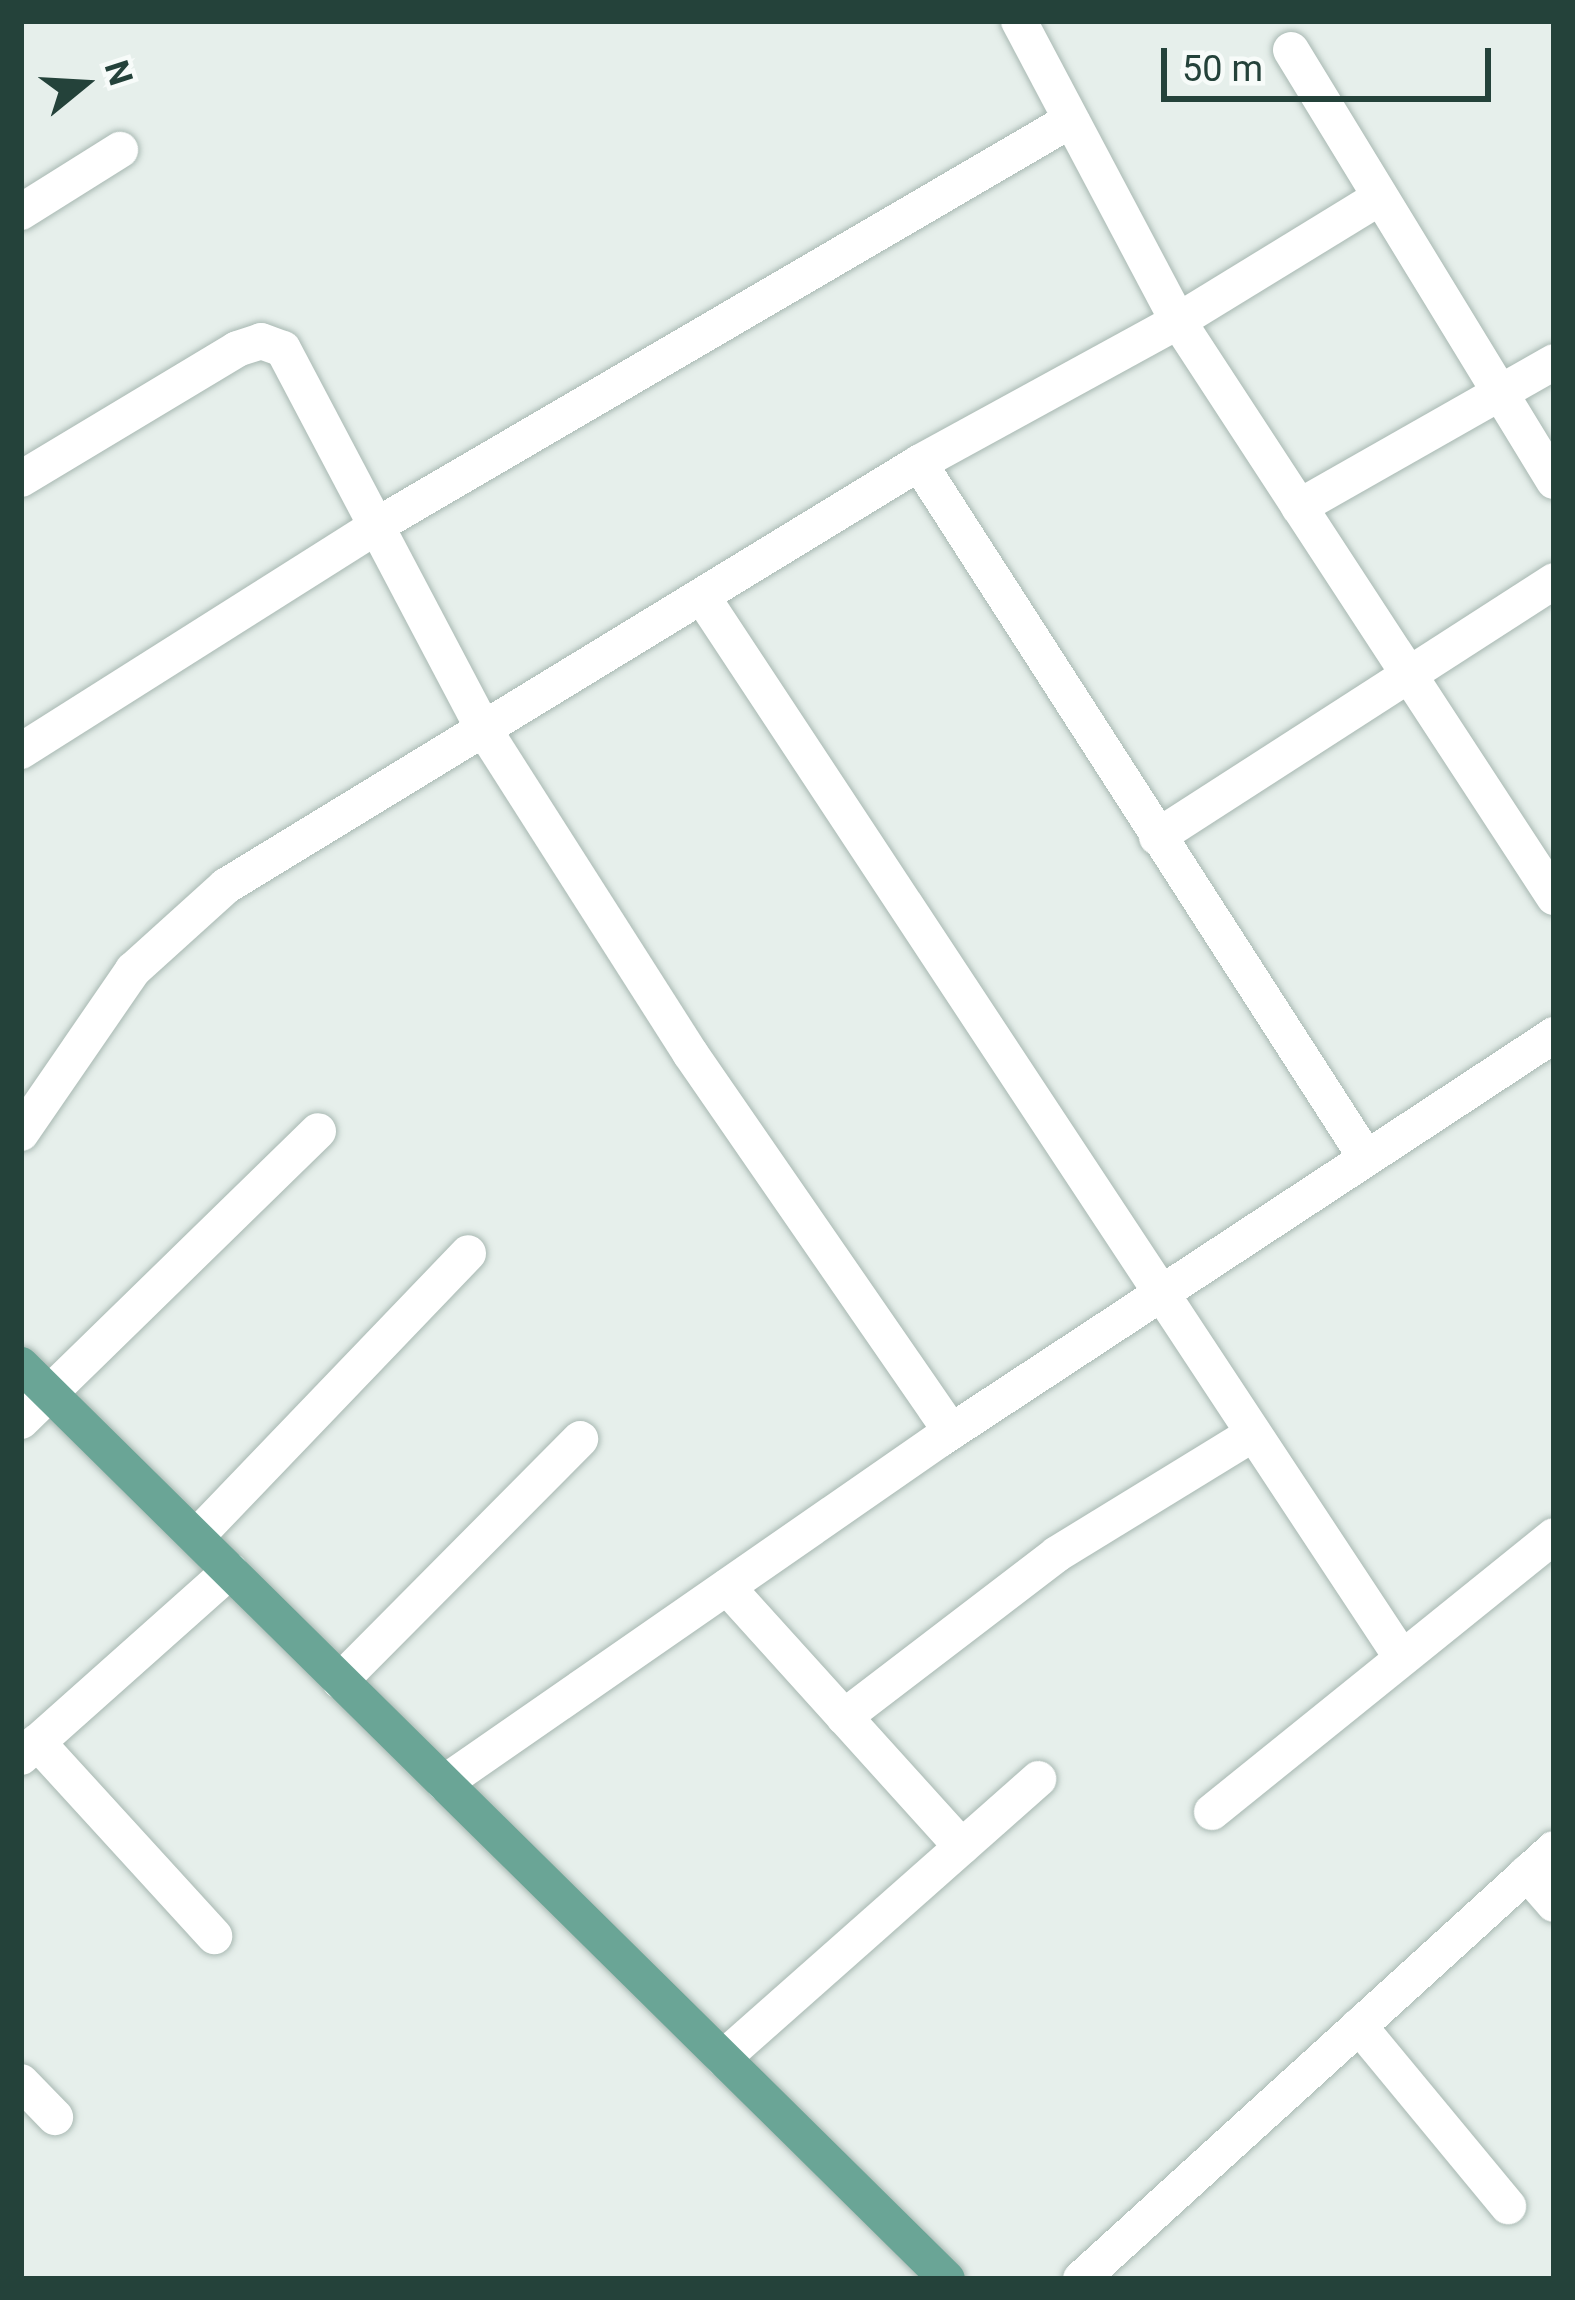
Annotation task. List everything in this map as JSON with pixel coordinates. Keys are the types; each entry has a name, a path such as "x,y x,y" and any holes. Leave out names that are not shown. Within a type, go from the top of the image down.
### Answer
{"main road":[{"path":"21,1365 947,2279"}],"street":[{"path":"1019,21 1178,321 1410,677 1548,875"},
{"path":"1291,50 1377,199 1554,481"},
{"path":"21,751 381,523 1071,120"},
{"path":"21,212 120,150"},
{"path":"21,1133 133,970 177,923 483,728 919,464 1178,321 1377,199"},
{"path":"21,479 260,341 283,349 381,523 483,728 690,1053 951,1432"},
{"path":"1299,507 1497,390 1554,362"},
{"path":"919,464 1365,1156"},
{"path":"1156,837 1554,581"},
{"path":"703,598 1156,1295 1400,1655"},
{"path":"444,1783 951,1432 1554,1035"},
{"path":"21,1420 318,1131"},
{"path":"196,1537 468,1253"},
{"path":"844,1717 1058,1554 1251,1435"},
{"path":"340,1681 580,1439"},
{"path":"1212,1812 1400,1655 1554,1536"},
{"path":"214,1936 29,1750 230,1571"},
{"path":"728,1587 962,1847"},
{"path":"723,2058 1038,1779"},
{"path":"1081,2279 1540,1861 1554,1904"},
{"path":"1359,2026 1508,2206"},
{"path":"21,2082 55,2117"}]}
